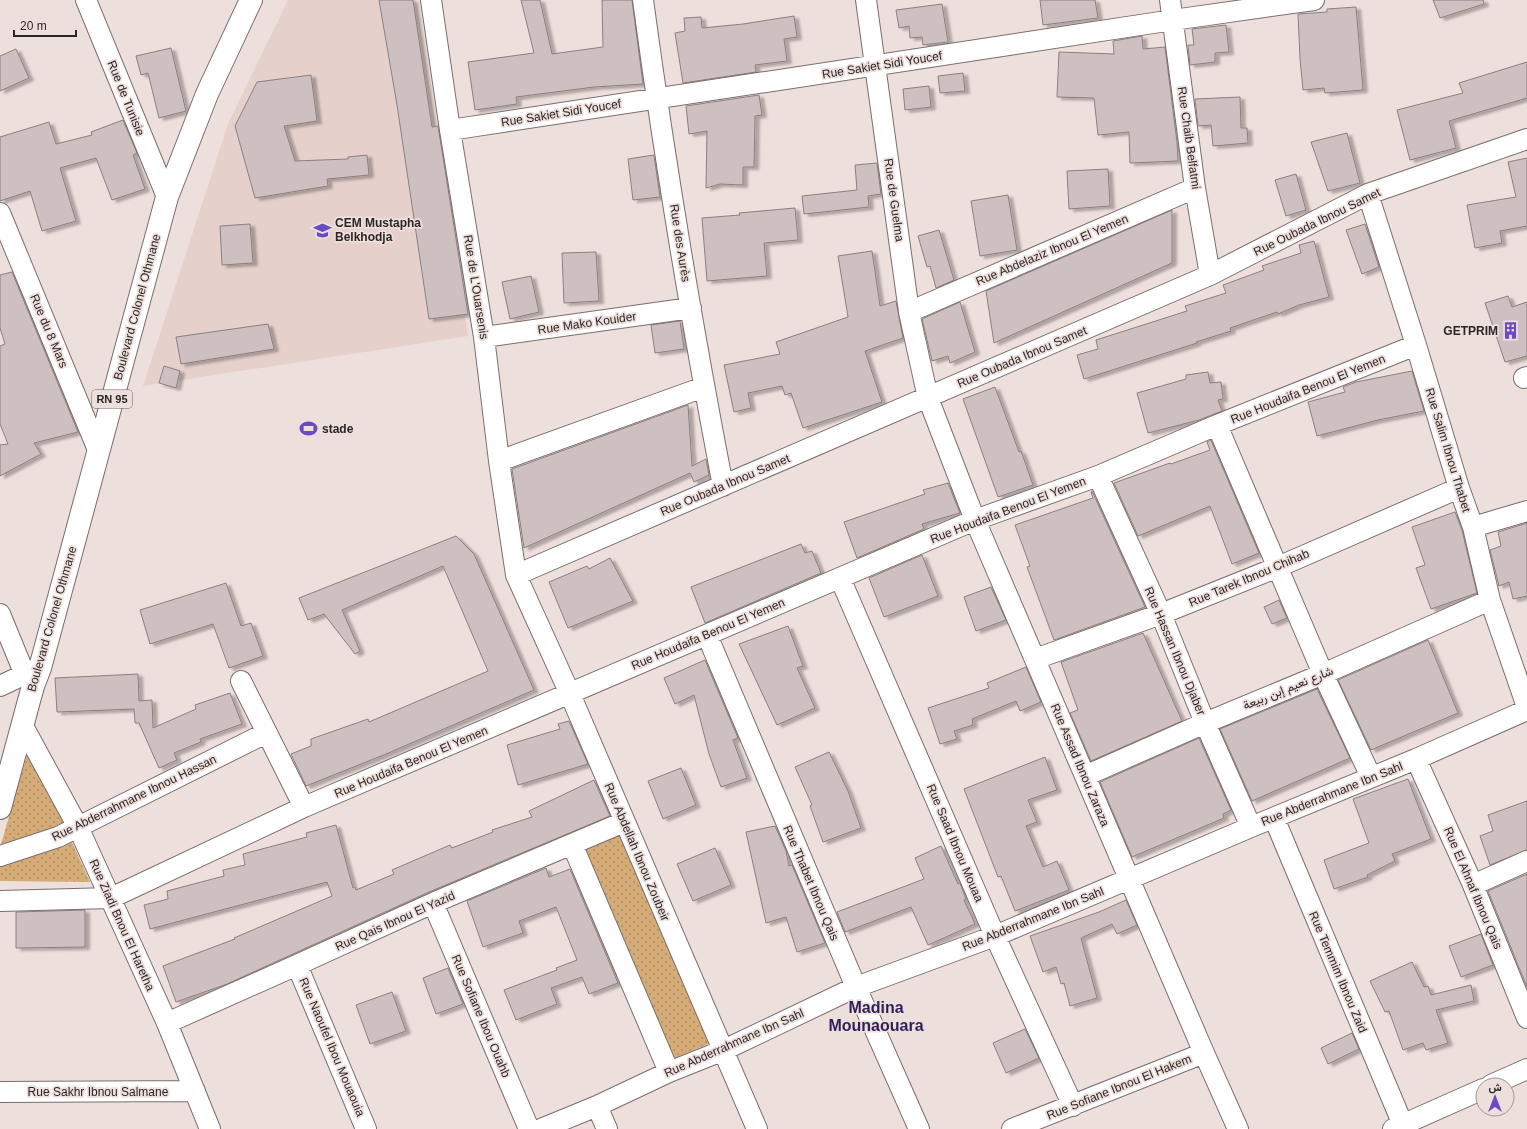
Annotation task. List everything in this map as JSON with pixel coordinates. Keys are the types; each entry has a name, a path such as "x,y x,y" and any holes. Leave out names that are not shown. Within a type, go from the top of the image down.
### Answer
{"main road":[{"name":"Boulevard Colonel Othmane","path":"0,808 33,686 32,671 98,450 167,196 207,94 251,0"}],"street":[{"name":"Rue de Tunisie","path":"86,0 167,196"},
{"name":"Rue de L'Ouarsenis","path":"431,0 450,130 484,337 516,575"},
{"name":"Rue des Aurès","path":"643,0 656,99 704,387 723,486"},
{"name":"Rue de Guelma","path":"866,0 909,312 928,398"},
{"name":"Rue Chaib Belfatmi","path":"1170,0 1195,188 1210,275"},
{"name":"Rue Sakiet Sidi Youcef","path":"450,130 1173,20 1314,0"},
{"name":"Rue Oubada Ibnou Samet","path":"516,575 1210,275 1368,194 1527,139"},
{"name":"Rue Abdelaziz Ibnou El Yemen","path":"909,312 1195,188"},
{"name":"Rue Salim Ibnou Thabet","path":"1368,194 1416,345 1459,488 1473,527 1490,600 1527,707"},
{"name":"Rue du 8 Mars","path":"0,213 98,450"},
{"name":"Rue Mako Kouider","path":"484,337 691,308"},
{"name":"Rue Houdaifa Benou El Yemen","path":"0,900 110,898 304,807 975,520 1098,476 1217,425 1416,345"},
{"path":"500,461 704,387"},
{"name":"Rue Assad Ibnou Zaraza","path":"928,398 975,520 1238,1129"},
{"path":"1217,425 1323,674 1371,777"},
{"name":"Rue Hassan Ibnou Djaber","path":"1098,476 1161,614 1204,723 1251,827"},
{"name":"Rue Tarek Ibnou Chihab","path":"1035,659 1161,614 1278,567 1459,488"},
{"path":"1473,527 1527,511"},
{"name":"Rue Abdellah Ibnou Zoubeir","path":"516,575 570,694 757,1129"},
{"name":"Rue Saad Ibnou Mouaa","path":"840,578 995,936 1072,1106"},
{"name":"شارع نعيم إبن ربيعة","path":"1085,776 1204,723 1323,674 1490,600"},
{"path":"0,614 32,671 0,686"},
{"name":"Rue Thabet Ibnou Qais","path":"707,635 856,987 919,1129"},
{"path":"240,681 304,807"},
{"name":"Rue Abderrahmane Ibn Sahl","path":"541,1129 597,1106 670,1072 724,1050 856,987 995,936 1251,827 1416,759 1527,710"},
{"name":"Rue Ziadi Bnou El Haretha","path":"23,726 78,827 167,1023 210,1129"},
{"name":"Rue Abderrahmane Ibnou Hassan","path":"0,856 58,837 266,733"},
{"name":"Rue El Ahnaf Ibnou Qais","path":"1416,759 1473,885 1527,1018"},
{"name":"Rue Temmim Ibnou Zaid","path":"1274,818 1398,1127"},
{"name":"Rue Qais Ibnou El Yazid","path":"167,1023 297,966 433,903 624,822"},
{"path":"572,844 670,1072"},
{"path":"1473,885 1527,861"},
{"name":"Rue Sofiane Ibou Ouahb","path":"433,903 529,1129"},
{"name":"Rue Naoufel Ibou Mouaouia","path":"297,966 366,1129"},
{"name":"Rue Sofiane Ibnou El Hakem","path":"1012,1129 1204,1052"},
{"path":"1509,1077 1527,1069"},
{"name":"Rue Sakhr Ibnou Salmane","path":"0,1092 195,1091"},
{"path":"1398,1127 1475,1093"},
{"path":"597,1106 607,1129"}],"shaded area":[{"name":"CEM Mustapha Belkhodja","path":"288,0 416,0 468,336 143,386 228,124"},
{"path":"29,747 90,882 0,881 0,848"},
{"path":"621,827 713,1042 670,1060 578,846"}],"building":[{"path":"379,0 413,0 432,127 438,126 468,314 429,319 397,105"},
{"path":"521,0 540,0 552,54 603,47 602,0 632,0 643,84 594,87 516,97 517,104 475,110 468,62 534,53"},
{"path":"1040,0 1095,0 1098,18 1043,25"},
{"path":"1433,0 1483,0 1484,4 1440,18"},
{"path":"942,4 948,42 923,45 922,37 910,38 909,26 899,28 896,10"},
{"path":"1356,7 1363,90 1325,93 1324,88 1303,90 1298,14 1327,12 1327,9"},
{"path":"794,16 797,37 784,39 787,61 755,65 756,72 683,83 675,33 685,31 684,18 701,17 702,28 743,24"},
{"path":"1226,25 1229,52 1215,53 1215,62 1190,65 1188,45 1194,45 1192,29"},
{"path":"1142,36 1143,49 1165,47 1178,161 1130,163 1129,132 1098,135 1094,98 1057,97 1059,52 1114,54 1113,41"},
{"path":"171,48 186,111 159,118 148,73 141,75 136,56"},
{"path":"16,49 29,78 0,91 0,56"},
{"path":"1527,62 1527,98 1449,121 1456,148 1410,160 1397,110 1463,93 1459,83"},
{"path":"963,73 965,91 940,93 938,76"},
{"path":"311,75 317,121 284,126 295,161 348,159 348,157 367,155 369,175 327,179 328,186 255,198 235,126 257,82"},
{"path":"929,86 931,107 905,110 903,89"},
{"path":"759,95 762,115 755,116 754,167 743,167 743,185 720,184 706,188 707,131 689,134 686,106"},
{"path":"1240,97 1241,128 1247,128 1248,143 1213,146 1211,125 1198,126 1195,99"},
{"path":"123,120 137,153 133,155 145,189 112,200 96,158 60,168 76,221 42,231 30,191 0,201 0,137 49,122 56,144 92,135 91,132"},
{"path":"1347,133 1360,183 1328,191 1311,142"},
{"path":"654,155 660,197 633,200 628,159"},
{"path":"1527,158 1527,226 1500,231 1502,243 1475,248 1467,205 1516,197 1508,162"},
{"path":"877,163 881,194 868,196 869,207 804,214 802,196 857,190 855,165"},
{"path":"1108,169 1110,206 1069,209 1067,171"},
{"path":"1296,174 1306,210 1286,216 1275,180"},
{"path":"1008,195 1017,250 980,256 971,201"},
{"path":"795,208 798,240 764,243 767,276 707,281 702,218"},
{"path":"1172,210 1172,263 994,343 986,291"},
{"path":"250,224 253,263 222,265 220,226"},
{"path":"1365,224 1379,267 1362,274 1346,230"},
{"path":"939,230 954,280 936,288 930,266 927,267 918,236"},
{"path":"1314,241 1329,297 1299,305 1278,314 1277,312 1230,328 1231,331 1196,342 1197,343 1084,379 1077,355 1098,349 1096,340 1187,311 1185,306 1226,293 1223,285 1264,270 1262,266 1301,253 1299,245"},
{"path":"872,251 880,306 896,301 903,338 865,351 882,402 803,428 791,393 785,395 782,386 748,393 751,408 734,412 724,365 780,354 776,342 848,317 838,256"},
{"path":"596,252 599,301 564,303 562,253"},
{"path":"12,272 78,432 34,443 41,454 0,476 0,445 8,444 0,424 0,346 5,344 0,328 0,275"},
{"path":"531,276 539,312 510,319 502,282"},
{"name":"GETPRIM","path":"1508,296 1512,307 1527,302 1527,356 1505,362 1485,303"},
{"path":"960,302 975,352 950,363 948,356 932,361 922,319"},
{"path":"680,321 684,349 655,353 651,325"},
{"path":"268,324 274,349 181,364 176,337"},
{"path":"164,366 180,371 176,388 159,383"},
{"path":"1412,371 1424,411 1378,420 1317,436 1308,402 1345,392 1343,387 1356,382"},
{"path":"1208,372 1210,383 1221,382 1223,399 1218,400 1222,411 1199,420 1148,433 1137,393 1186,379 1186,375"},
{"path":"995,387 1033,485 998,497 963,399"},
{"path":"688,405 692,466 706,459 709,475 694,482 690,473 524,548 512,469"},
{"path":"1211,440 1259,553 1232,564 1210,506 1138,536 1114,483 1210,450 1207,442"},
{"path":"948,483 960,513 922,524 924,529 857,558 844,522 925,494 923,490"},
{"path":"1092,491 1145,607 1054,640 1027,567 1030,566 1015,525 1093,498"},
{"path":"1455,512 1462,530 1477,593 1431,609 1416,568 1425,565 1412,527"},
{"path":"1527,523 1527,596 1513,599 1509,582 1499,586 1490,550 1501,546 1498,532"},
{"path":"456,536 474,554 534,690 386,754 306,786 291,754 311,746 311,739 368,719 369,722 488,671 443,566 342,610 360,651 355,654 324,614 308,620 299,598"},
{"path":"801,544 805,553 812,551 821,573 705,623 691,587"},
{"path":"922,555 938,596 884,617 869,578"},
{"path":"610,558 633,601 568,628 549,582 587,566 589,569"},
{"path":"226,583 241,626 251,623 263,656 229,668 213,624 150,644 140,610"},
{"path":"991,587 1006,620 976,631 964,597"},
{"path":"1279,600 1287,618 1272,624 1264,607"},
{"path":"788,626 803,666 797,668 815,708 777,725 739,644"},
{"path":"1143,633 1182,721 1091,761 1070,713 1078,710 1061,662"},
{"path":"1428,640 1458,713 1371,750 1338,680"},
{"path":"705,660 738,738 733,740 747,778 721,787 709,754 694,695 675,704 664,678"},
{"path":"1026,667 1041,702 1020,711 1016,701 972,719 973,725 954,731 957,739 940,744 928,708 989,688 987,683"},
{"path":"138,674 139,701 152,700 153,728 196,709 195,705 230,693 242,724 200,739 201,742 174,753 177,760 159,768 139,723 135,723 134,709 57,712 55,678"},
{"path":"1317,689 1350,758 1252,801 1220,729"},
{"path":"569,721 588,764 518,785 507,745 560,729 558,724"},
{"path":"1199,738 1231,810 1223,814 1224,818 1132,857 1100,782"},
{"path":"829,752 848,791 861,828 823,842 810,806 812,805 795,767"},
{"path":"1045,757 1057,790 1028,800 1037,822 1026,826 1043,867 1057,861 1069,890 1015,911 1001,876 998,877 964,789"},
{"path":"681,768 696,805 663,819 648,781"},
{"path":"1408,779 1431,839 1392,854 1395,861 1367,875 1368,877 1334,889 1324,860 1369,843 1353,799"},
{"path":"594,780 610,816 429,892 227,984 176,1002 163,966 235,939 234,938 332,896 327,882 150,929 144,905 168,899 167,891 224,876 223,870 245,865 243,854 307,837 306,833 336,825 353,888 355,887 356,890 394,874 392,870 450,845 452,848 493,832 492,830 532,817 529,811"},
{"path":"1527,801 1527,850 1490,865 1480,836 1493,831 1488,815"},
{"path":"775,826 786,851 789,866 792,865 825,943 797,952 786,917 766,923 746,832"},
{"path":"941,846 958,884 960,883 966,899 964,900 975,924 928,945 911,907 845,932 837,912 924,879 915,858"},
{"path":"715,848 731,885 693,901 677,864"},
{"path":"546,868 549,877 570,869 618,983 589,994 582,977 551,988 557,1004 516,1020 504,990 557,970 556,968 577,960 556,907 519,921 523,933 483,947 467,901"},
{"path":"1527,874 1527,987 1488,891"},
{"path":"1126,900 1137,925 1117,934 1112,924 1081,938 1097,998 1070,1006 1064,983 1061,984 1056,967 1043,972 1030,936 1099,912"},
{"path":"85,910 85,947 16,948 16,912"},
{"path":"1481,934 1493,965 1461,977 1449,946"},
{"path":"1412,962 1424,987 1428,986 1431,995 1471,985 1474,1001 1436,1010 1448,1043 1426,1050 1423,1043 1403,1050 1389,1011 1385,1012 1370,981"},
{"path":"448,968 463,1004 436,1014 423,978"},
{"path":"392,992 406,1031 370,1044 356,1005"},
{"path":"1025,1029 1039,1058 1006,1073 993,1043"},
{"path":"1352,1033 1359,1049 1328,1064 1321,1048"}],"place":[{"name":"CEM Mustapha Belkhodja","path":"322,230"},
{"name":"GETPRIM","path":"1511,331"},
{"name":"stade","path":"309,429"}],"district":[{"name":"Madina Mounaouara","path":"876,1016"}]}
